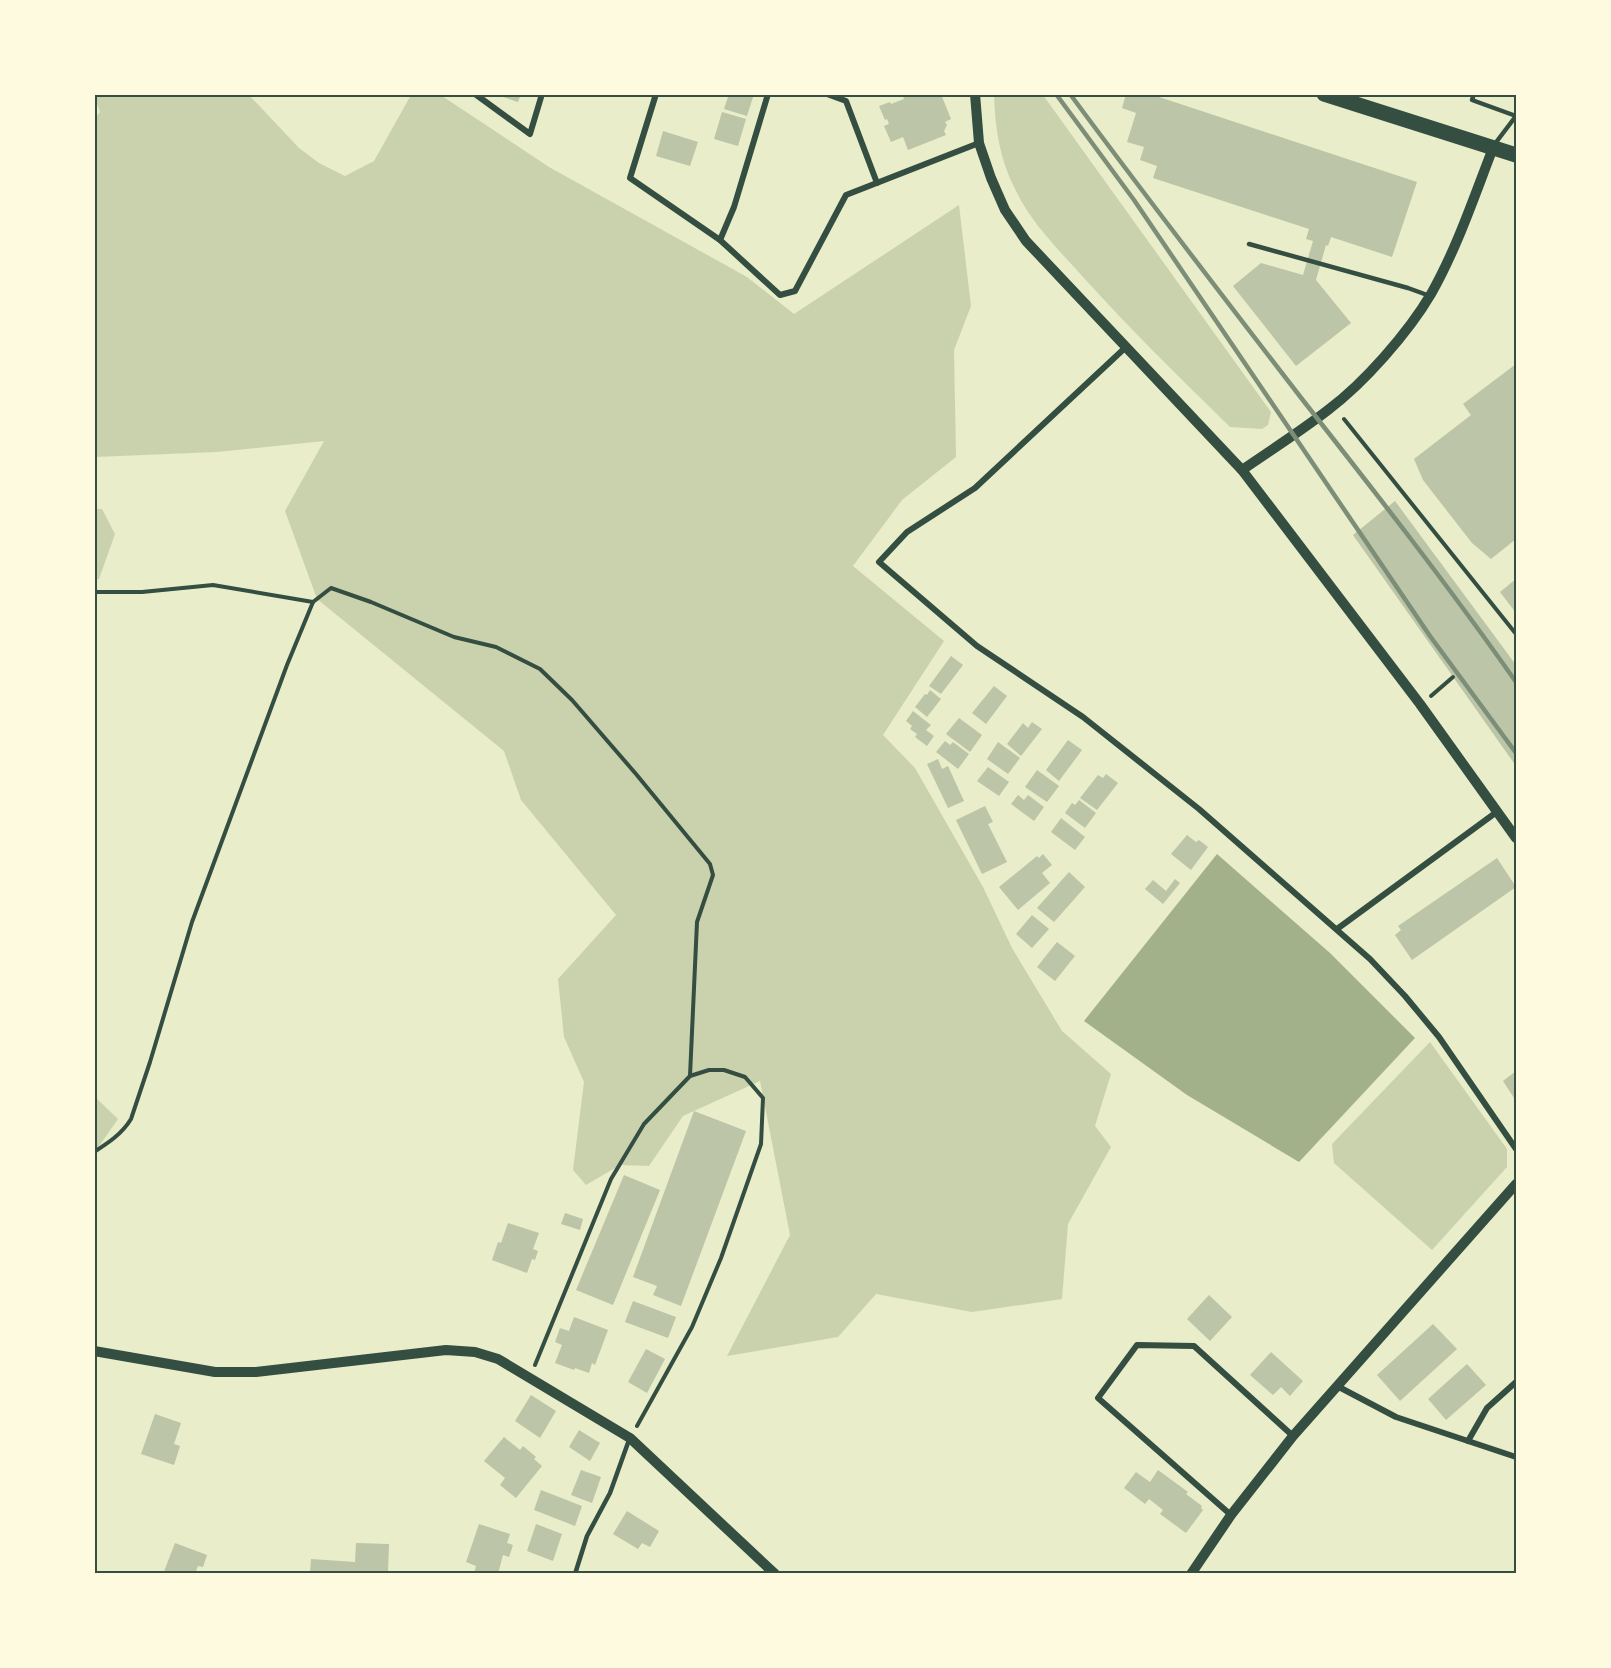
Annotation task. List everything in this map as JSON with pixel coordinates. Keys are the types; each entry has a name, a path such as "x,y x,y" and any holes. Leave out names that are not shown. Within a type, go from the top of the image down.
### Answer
{"main road":[{"path":"1324,94 1516,155"}],"street":[{"path":"475,94 530,134 542,94"},
{"path":"656,94 630,178 720,240 780,295 795,291 846,195 979,143"},
{"path":"720,240 734,207 768,94"},
{"path":"827,94 846,101 878,183"},
{"path":"975,94 979,143 991,178 1005,210 1026,241 1242,470 1420,704 1516,837"},
{"path":"1242,470 1330,409 1370,372 1404,332 1430,296 1451,256 1493,148"},
{"path":"1126,347 975,488 907,532 879,562 977,646 1083,717 1199,809 1370,959 1405,996 1438,1037 1516,1149"},
{"path":"1337,929 1498,811"},
{"path":"1191,1574 1231,1515 1293,1436 1516,1184"},
{"path":"1231,1515 1098,1398 1137,1345 1194,1346 1293,1436"},
{"path":"94,1351 208,1371 232,1373 446,1350 475,1352 498,1359 630,1438 775,1574"},
{"path":"1468,1441 1487,1408 1516,1382"},
{"path":"1337,1386 1396,1417 1516,1457"}],"lane":[{"path":"1474,94 1472,100 1516,116 1493,148"},
{"path":"1249,244 1430,296"},
{"path":"574,1574 587,1536 610,1493 630,1438"}],"path":[{"path":"1344,419 1516,634"},
{"path":"94,592 142,592 213,585 313,602"},
{"path":"94,1152 112,1140 131,1119 192,922 287,665 313,602 331,588 454,637 496,647 540,669 572,700 710,864 713,874 697,922 690,1076"},
{"path":"1420,704 1453,677"},
{"path":"530,1378 611,1179 644,1124 690,1076 709,1070 724,1070 745,1077 763,1098 761,1144 721,1258 693,1327 630,1438"}],"shaded area":[{"path":"94,95 249,95 299,148 319,163 345,176 374,161 411,95 442,96 549,167 747,277 794,314 959,205 971,306 954,350 956,457 902,500 853,566 944,641 883,735 915,768 983,887 1012,948 1062,1031 1111,1074 1095,1126 1111,1147 1068,1224 1062,1299 972,1312 876,1294 838,1337 727,1356 790,1235 760,1081 683,1116 649,1166 620,1165 586,1185 573,1170 584,1082 564,1037 558,979 616,915 521,800 504,751 317,599 285,511 324,441 217,452 95,457 94,119 100,112"},
{"path":"994,95 1043,95 1271,412 1268,425 1262,429 1230,427 1119,315 1046,236 1022,203 1006,168 997,132"},
{"path":"95,509 102,509 115,534 99,579 95,580"},
{"path":"1217,854 1330,953 1415,1038 1299,1162 1187,1095 1084,1021"},
{"path":"1430,1042 1507,1149 1507,1167 1432,1250 1334,1163 1332,1144"},
{"path":"95,1097 118,1119 95,1152"}],"building":[{"path":"494,94 521,94 518,102"},
{"path":"729,94 754,94 747,116 724,109"},
{"path":"902,94 941,94 951,119 945,122 946,135 908,150 903,137 891,142 884,126 889,124 879,106 904,99"},
{"path":"1126,94 1150,94 1417,182 1392,257 1331,237 1328,246 1326,245 1316,280 1351,323 1296,366 1233,286 1261,263 1303,275 1313,241 1306,239 1309,229 1153,178 1157,166 1140,160 1144,147 1127,142 1136,113 1122,108"},
{"path":"722,112 746,119 738,146 714,139"},
{"path":"663,131 698,142 690,166 656,156"},
{"path":"1516,364 1516,539 1491,559 1472,543 1423,480 1414,459 1471,415 1463,404"},
{"path":"1395,501 1516,665 1516,766 1353,535"},
{"path":"1516,579 1516,613 1500,592"},
{"path":"951,656 963,665 941,694 929,686"},
{"path":"994,686 1007,696 986,724 972,713"},
{"path":"930,690 941,699 927,717 915,707"},
{"path":"913,711 931,725 926,730 934,736 927,746 915,737 917,734 910,729 912,726 906,721"},
{"path":"959,718 982,735 970,752 946,734"},
{"path":"1032,722 1042,729 1021,756 1007,744 1023,723 1028,728"},
{"path":"1068,740 1082,750 1059,781 1046,770"},
{"path":"945,741 950,745 953,742 969,754 958,769 936,752"},
{"path":"998,742 1020,758 1008,774 987,759"},
{"path":"938,759 942,769 948,766 964,801 948,808 927,764"},
{"path":"988,767 1009,782 999,796 977,781"},
{"path":"1037,770 1059,786 1047,802 1025,787"},
{"path":"1106,774 1118,783 1097,810 1080,798 1098,775 1103,778"},
{"path":"1018,795 1024,800 1028,795 1044,807 1034,821 1011,804"},
{"path":"1079,800 1096,813 1085,828 1065,813 1072,803 1075,805"},
{"path":"985,806 993,822 988,824 1007,862 982,874 956,820"},
{"path":"1061,818 1085,837 1075,850 1051,832"},
{"path":"1187,835 1208,847 1191,870 1171,854"},
{"path":"1043,854 1052,865 1042,873 1050,883 1018,910 999,887 1037,856 1039,858"},
{"path":"1497,858 1516,887 1412,960 1395,935 1401,930 1398,926"},
{"path":"1069,872 1085,887 1054,922 1037,908"},
{"path":"1175,879 1180,883 1163,904 1145,889 1153,880 1166,891"},
{"path":"1032,915 1049,929 1032,948 1016,934"},
{"path":"1057,942 1075,956 1055,981 1037,967"},
{"path":"1516,1071 1516,1101 1503,1081"},
{"path":"694,1111 746,1131 681,1306 653,1295 657,1286 633,1277"},
{"path":"624,1175 660,1190 613,1305 576,1290"},
{"path":"565,1213 583,1219 580,1230 561,1224"},
{"path":"508,1223 539,1233 533,1249 538,1251 527,1273 492,1260"},
{"path":"1209,1295 1232,1317 1210,1341 1187,1319"},
{"path":"633,1301 676,1317 668,1338 625,1322"},
{"path":"574,1317 608,1330 595,1365 592,1363 589,1373 555,1363 562,1345 555,1342 560,1328 569,1331"},
{"path":"1433,1324 1457,1349 1400,1401 1377,1375"},
{"path":"646,1349 665,1359 647,1393 628,1382"},
{"path":"1271,1352 1303,1381 1290,1396 1281,1387 1273,1395 1250,1375"},
{"path":"1467,1364 1486,1385 1446,1420 1428,1399"},
{"path":"531,1395 556,1411 540,1438 515,1421"},
{"path":"155,1414 181,1423 174,1444 180,1446 174,1465 141,1454"},
{"path":"579,1430 600,1443 590,1461 569,1447"},
{"path":"504,1437 520,1450 523,1446 536,1457 534,1459 542,1466 516,1498 500,1485 505,1478 484,1461"},
{"path":"581,1470 601,1477 592,1503 571,1495"},
{"path":"1158,1470 1188,1492 1186,1494 1202,1506 1203,1510 1186,1533 1160,1514 1163,1510 1149,1499 1145,1504 1124,1488 1136,1472 1150,1482"},
{"path":"541,1490 582,1506 575,1526 534,1510"},
{"path":"627,1511 659,1531 650,1547 642,1543 638,1549 613,1534"},
{"path":"479,1524 510,1534 507,1543 513,1545 509,1557 503,1555 498,1574 474,1574 476,1566 466,1562"},
{"path":"536,1524 562,1534 553,1561 527,1551"},
{"path":"175,1543 207,1555 203,1567 198,1566 195,1574 163,1574"},
{"path":"356,1543 389,1544 388,1572 310,1574 311,1559 355,1562"}],"railway":[{"path":"1056,94 1134,200 1430,636 1516,753"},
{"path":"1070,94 1214,285 1411,539 1516,682"}]}
